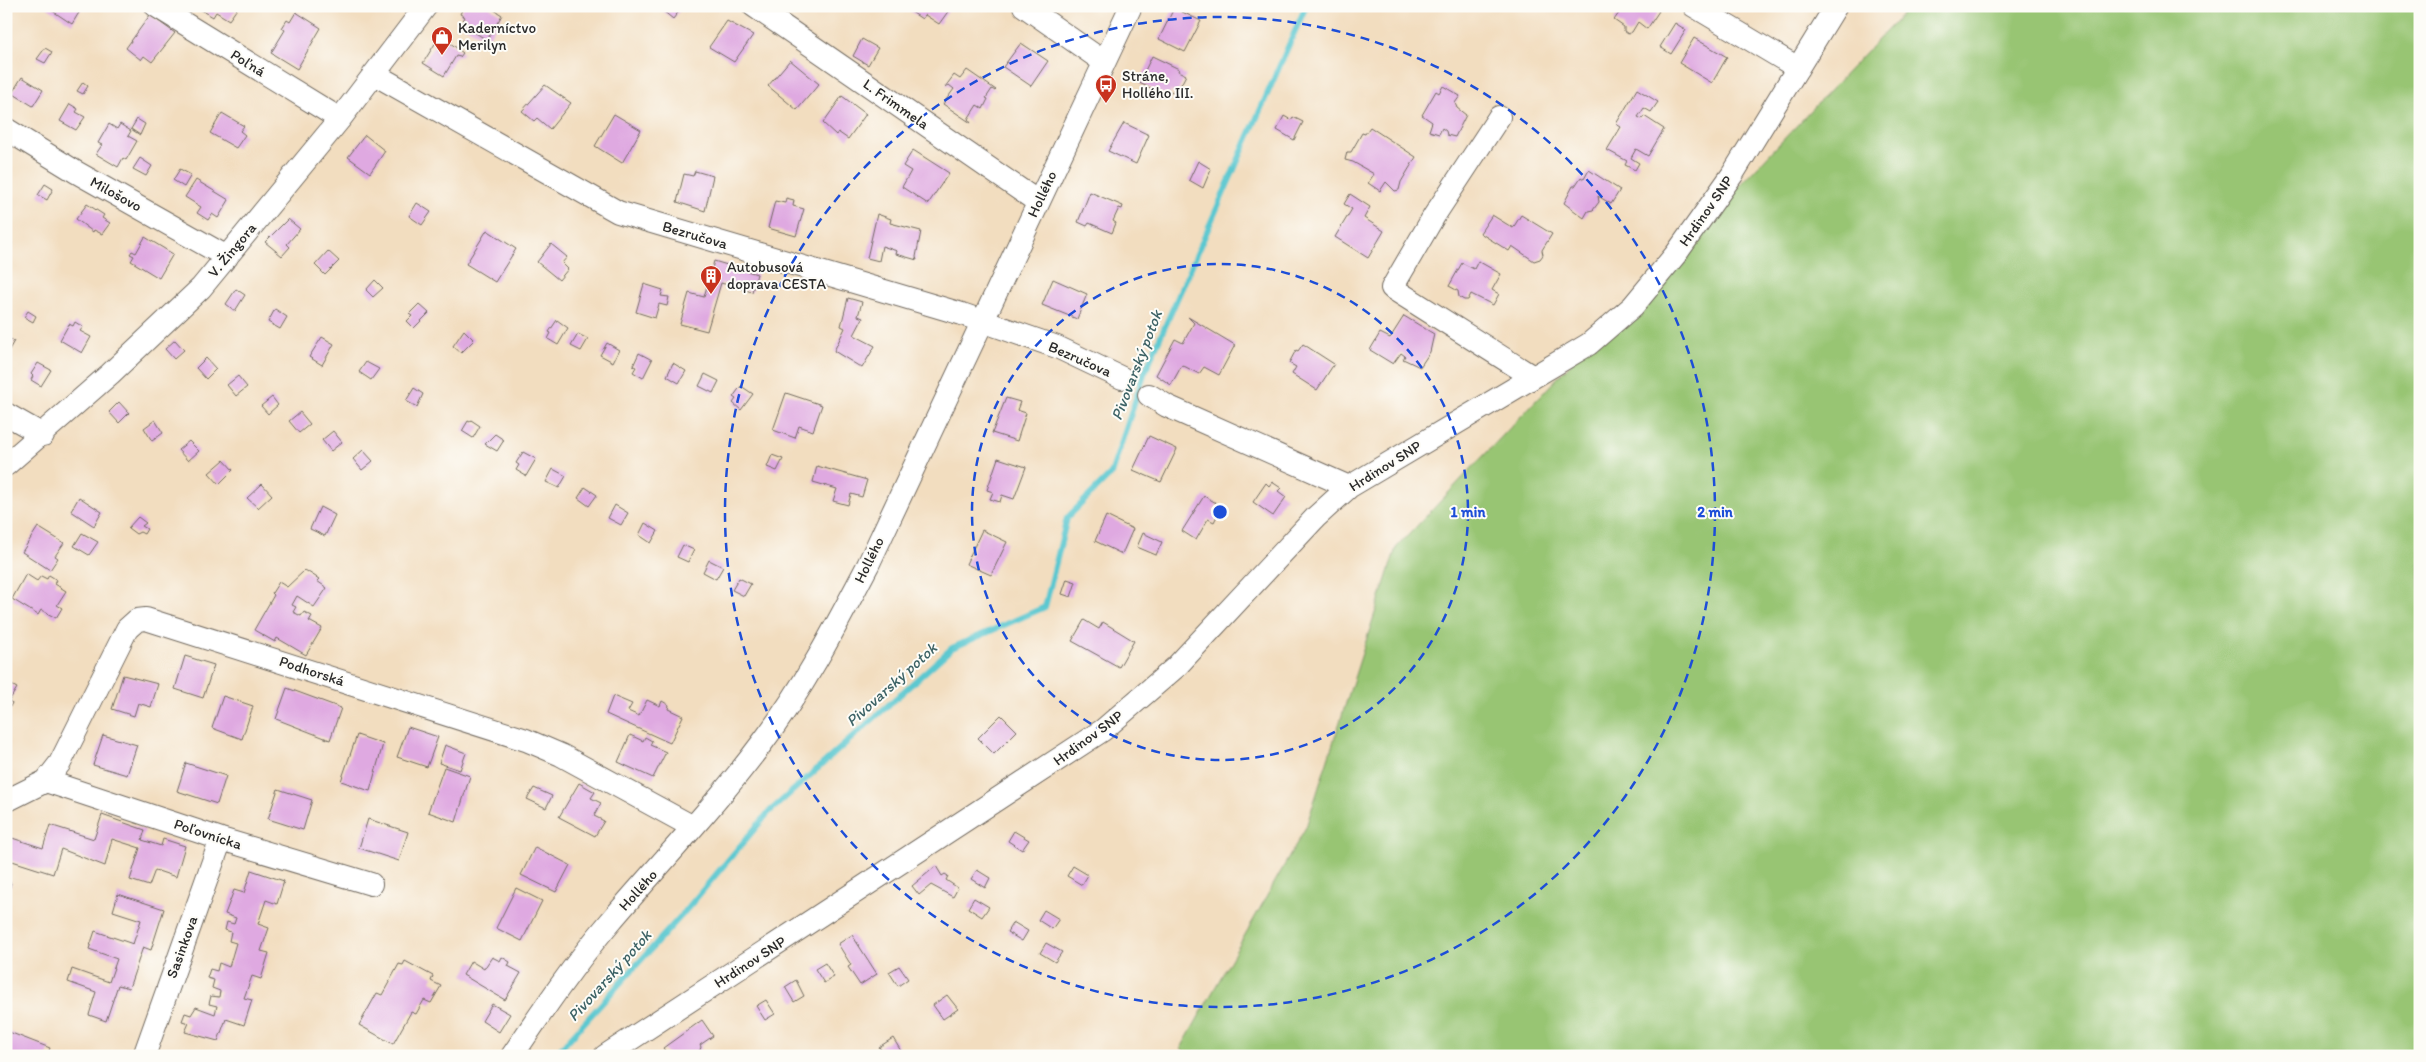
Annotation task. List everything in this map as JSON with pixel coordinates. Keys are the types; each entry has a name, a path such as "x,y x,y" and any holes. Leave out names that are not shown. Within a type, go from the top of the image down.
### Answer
{"street":[{"name":"Poľná","path":"156,6 340,119"},
{"name":"V. Žingora","path":"6,466 43,435 201,288 340,119 426,6"},
{"name":"L. Frimmela","path":"754,6 1038,202"},
{"path":"1024,6 1104,62"},
{"name":"Hollého","path":"512,1056 551,997 609,923 694,827 763,742 798,690 835,629 868,565 1130,6"},
{"path":"1694,6 1798,68"},
{"name":"Hrdinov SNP","path":"605,1056 1103,730 1176,667 1316,517 1350,487 1589,344 1633,306 1676,254 1732,175 1836,6"},
{"name":"Bezručova","path":"374,74 618,212 982,321 1057,347 1122,378"},
{"path":"1499,117 1434,216 1392,288 1533,377"},
{"name":"Milošovo","path":"6,129 76,172 227,257"},
{"path":"1149,395 1167,406 1350,487"},
{"path":"6,414 43,435"},
{"name":"Podhorská","path":"6,801 46,782 60,763 128,629 137,620 146,618 526,740 561,755 694,827"},
{"name":"Poľovnícka","path":"46,782 221,839 371,884"},
{"name":"Sasinkova","path":"144,1056 221,839"}],"green space":[{"path":"1910,6 2420,6 2420,1056 1189,1056 1181,1048 1306,827 1396,548"}],"building":[{"path":"45,6 83,6 72,24"},
{"path":"195,6 239,6 229,20 216,12 213,17"},
{"path":"464,6 488,6 502,15 487,40 461,24 465,17 460,14"},
{"path":"657,6 683,6 673,19"},
{"path":"913,6 952,6 939,24 925,15 922,19 910,11"},
{"path":"1624,6 1652,6 1659,11 1647,29 1638,22 1632,32 1628,34 1624,31 1624,27 1614,20"},
{"path":"1174,8 1201,21 1185,52 1159,39"},
{"path":"296,12 321,28 297,69 271,53 285,30 282,28 287,20 290,22"},
{"path":"150,15 175,33 152,62 144,56 141,60 126,48"},
{"path":"727,21 753,35 734,62 709,47"},
{"path":"1675,23 1686,30 1671,54 1660,47"},
{"name":"Kaderníctvo Merilyn","path":"444,38 463,53 460,57 456,56 444,76 423,63 436,42 441,44"},
{"path":"1694,38 1727,57 1712,83 1679,63"},
{"path":"862,39 878,48 868,65 853,56"},
{"path":"1021,43 1048,61 1031,86 1003,67"},
{"path":"45,48 52,52 45,63 37,59"},
{"path":"1152,56 1179,69 1178,71 1186,75 1176,94 1171,91 1168,96 1139,83"},
{"path":"790,60 819,84 797,110 768,86"},
{"path":"967,70 996,90 992,89 986,98 988,99 983,109 977,105 968,119 971,123 943,104 954,89 949,85 945,87 954,75 960,79"},
{"path":"22,77 43,90 33,106 12,93"},
{"path":"83,82 88,86 83,94 77,91"},
{"path":"545,85 571,103 550,129 537,118 534,121 522,111"},
{"path":"1443,86 1460,96 1455,103 1457,108 1466,115 1455,137 1447,135 1446,131 1442,128 1439,134 1429,131 1432,122 1422,115 1436,91 1439,93"},
{"path":"1637,89 1658,102 1651,112 1644,108 1638,117 1642,119 1644,116 1664,129 1648,156 1636,149 1631,158 1639,163 1635,170 1625,165 1627,161 1607,150 1621,127 1616,124"},
{"path":"842,96 866,114 848,139 838,132 836,135 823,123"},
{"path":"70,104 78,109 76,112 85,117 76,130 60,121"},
{"path":"222,113 244,126 240,131 245,135 236,148 210,133"},
{"path":"614,114 641,130 622,163 595,146"},
{"path":"1284,116 1291,120 1293,117 1303,122 1294,140 1277,130"},
{"path":"137,119 145,124 140,135 131,129"},
{"path":"1124,123 1149,135 1136,164 1108,151"},
{"path":"109,124 117,129 120,124 131,131 128,136 137,141 126,160 123,158 118,167 96,154 102,145 98,143"},
{"path":"1370,127 1416,157 1401,182 1399,190 1395,191 1386,182 1380,191 1368,183 1374,174 1353,162 1345,160 1347,152 1351,152 1362,133 1365,134"},
{"path":"365,135 385,151 370,173 348,157"},
{"path":"913,150 949,173 928,204 902,187 911,171 903,166"},
{"path":"140,158 152,166 146,176 133,169"},
{"path":"1198,161 1211,169 1203,188 1189,180"},
{"path":"180,169 191,175 184,187 173,180"},
{"path":"1589,170 1620,190 1611,204 1598,196 1599,202 1593,210 1588,211 1584,218 1564,203 1573,186 1581,177 1584,179"},
{"path":"695,171 713,176 705,211 677,202 684,174 693,176"},
{"path":"196,180 229,200 218,218 212,214 208,220 197,213 201,207 185,197"},
{"path":"45,184 53,189 47,200 38,195"},
{"path":"1090,192 1123,206 1122,209 1119,208 1113,221 1116,223 1112,233 1089,223 1087,226 1078,222"},
{"path":"1350,194 1370,207 1364,218 1384,231 1368,258 1335,237 1352,209 1344,204"},
{"path":"786,198 794,200 793,206 804,209 796,236 768,228 775,201 785,203"},
{"path":"417,203 431,212 422,225 409,216"},
{"path":"87,204 104,215 102,218 110,223 102,234 94,230 93,232 76,219"},
{"path":"877,214 891,219 890,223 921,231 917,260 896,254 897,251 882,246 879,261 867,258"},
{"path":"1492,215 1513,228 1521,215 1552,234 1542,250 1543,255 1540,259 1534,261 1512,246 1509,251 1480,233"},
{"path":"288,219 300,229 287,244 290,247 282,256 265,242"},
{"path":"487,230 516,249 495,282 466,264"},
{"path":"145,237 173,254 159,278 131,261 134,256 130,254 132,251 136,253"},
{"path":"6,240 12,243 6,255"},
{"path":"551,244 567,257 562,263 568,269 559,280 537,262"},
{"path":"328,251 339,261 325,275 315,265"},
{"name":"Autobusová doprava CESTA","path":"714,261 757,274 752,292 721,283 707,331 680,324 689,293 704,297"},
{"path":"1478,261 1501,274 1492,290 1499,294 1493,305 1471,294 1468,300 1464,300 1459,297 1458,291 1449,286 1462,263 1474,269"},
{"path":"1053,279 1087,294 1077,319 1042,305"},
{"path":"375,280 383,288 373,297 366,290"},
{"path":"644,284 663,290 661,296 669,297 667,306 659,304 655,318 636,312"},
{"path":"236,289 245,295 235,311 226,304"},
{"path":"848,298 862,302 858,316 863,318 854,335 875,346 862,368 834,351 845,328 841,326"},
{"path":"419,304 429,313 414,328 407,321 412,316 409,314"},
{"path":"275,309 287,317 280,329 268,322"},
{"path":"28,311 36,316 33,322 24,317"},
{"path":"1404,316 1434,334 1430,352 1420,367 1403,359 1405,356 1401,353 1393,364 1370,350 1380,333 1390,338"},
{"path":"1188,317 1235,345 1219,375 1204,367 1199,374 1182,365 1171,385 1156,375 1175,339 1183,343 1194,323"},
{"path":"557,320 568,328 558,345 548,339 551,333 549,332"},
{"path":"75,322 83,327 80,331 91,337 82,353 60,340 69,324 73,326"},
{"path":"464,330 474,340 461,353 453,346"},
{"path":"578,334 588,339 581,351 571,346"},
{"path":"6,337 14,341 6,355"},
{"path":"322,337 334,344 322,365 309,357"},
{"path":"175,340 184,350 174,359 165,349"},
{"path":"607,343 619,350 613,362 600,355"},
{"path":"1303,344 1334,364 1317,390 1292,374 1296,367 1289,363 1296,350 1298,351"},
{"path":"639,353 652,360 643,378 633,372 636,367 633,366"},
{"path":"206,358 216,369 206,379 196,368"},
{"path":"366,362 379,369 371,380 359,372"},
{"path":"38,363 51,370 41,386 31,380 33,376 31,374"},
{"path":"673,363 686,371 679,383 667,376"},
{"path":"705,374 719,381 713,393 699,386"},
{"path":"238,376 247,387 236,396 227,385"},
{"path":"741,386 753,394 741,410 733,403 736,399 733,397"},
{"path":"414,388 423,394 417,407 406,401"},
{"path":"786,393 822,405 813,431 799,426 795,438 773,430"},
{"path":"272,397 278,405 268,414 261,406"},
{"path":"1006,398 1020,402 1017,410 1026,413 1017,441 992,433"},
{"path":"119,402 129,413 119,423 109,412"},
{"path":"300,412 310,424 299,433 289,421"},
{"path":"155,420 163,433 152,441 144,428"},
{"path":"471,420 480,426 473,438 462,431 468,421 470,422"},
{"path":"333,431 342,442 331,451 322,440"},
{"path":"495,434 504,440 497,451 485,444"},
{"path":"1149,436 1177,449 1161,482 1133,470"},
{"path":"189,441 199,451 188,461 178,450"},
{"path":"363,450 373,461 362,470 353,459"},
{"path":"523,452 536,459 526,476 516,470 519,465 516,463"},
{"path":"772,455 783,459 777,471 767,467"},
{"path":"998,458 1026,467 1014,499 1002,495 1000,502 990,499 993,492 987,490"},
{"path":"224,460 233,470 219,484 209,473"},
{"path":"817,466 867,480 862,497 851,494 848,505 833,501 837,489 813,482"},
{"path":"553,469 566,476 559,488 546,482"},
{"path":"1272,482 1281,488 1278,491 1286,497 1273,516 1253,502 1266,483 1269,486"},
{"path":"262,484 272,495 258,508 247,498"},
{"path":"585,487 597,495 589,506 578,498"},
{"path":"1204,496 1218,504 1213,511 1218,514 1214,522 1208,519 1196,540 1182,531"},
{"path":"79,497 102,512 94,526 71,511"},
{"path":"615,505 628,513 621,525 608,518"},
{"path":"320,507 335,515 325,536 310,529"},
{"path":"1106,516 1133,529 1122,554 1095,541"},
{"path":"138,517 146,523 142,526 147,529 144,534 140,532 136,534 128,528"},
{"path":"645,523 658,531 651,543 639,535"},
{"path":"38,527 64,543 55,556 58,558 50,570 22,552"},
{"path":"982,530 1007,542 991,575 966,564"},
{"path":"82,533 98,542 89,555 74,546"},
{"path":"1143,533 1162,542 1156,555 1137,547"},
{"path":"683,545 694,550 688,562 677,557"},
{"path":"709,560 723,567 716,579 703,572"},
{"path":"305,570 319,579 317,581 327,588 314,607 297,596 292,605 296,607 293,612 301,616 304,612 312,616 309,621 322,628 306,655 277,638 275,642 254,630 274,595 272,593 279,582 287,587"},
{"path":"26,574 37,581 41,576 47,579 49,575 57,580 55,584 66,591 57,605 62,608 56,618 41,610 38,615 12,599"},
{"path":"739,578 751,584 744,596 732,590"},
{"path":"1067,579 1076,582 1071,597 1062,594"},
{"path":"1084,620 1099,629 1103,622 1134,641 1119,667 1072,641"},
{"path":"185,656 214,665 203,698 175,689"},
{"path":"123,675 158,684 151,707 138,703 134,716 112,709"},
{"path":"6,682 17,688 9,701 12,703 6,714"},
{"path":"287,688 341,708 330,740 276,719"},
{"path":"223,696 253,706 242,739 212,728"},
{"path":"613,696 632,704 628,711 639,716 647,700 660,706 662,701 669,705 668,709 683,716 670,743 606,714"},
{"path":"1001,715 1017,731 994,754 978,738"},
{"path":"408,727 438,737 427,767 397,757"},
{"path":"103,735 137,745 127,775 93,765"},
{"path":"357,735 383,744 370,791 341,781"},
{"path":"630,735 643,741 645,737 652,741 650,745 666,752 653,778 618,762"},
{"path":"445,745 466,753 460,770 439,763"},
{"path":"186,763 226,776 217,804 177,791"},
{"path":"444,767 470,776 456,822 428,812"},
{"path":"579,783 595,792 591,798 601,803 594,816 604,821 595,836 559,817"},
{"path":"534,788 552,796 546,808 527,799"},
{"path":"278,789 312,800 303,830 268,819"},
{"path":"102,815 145,830 142,840 161,846 163,839 185,846 176,877 155,870 149,886 130,880 140,848 112,839 105,866 61,849 53,874 6,859 6,836 43,848 50,825 94,839"},
{"path":"368,819 408,832 399,861 359,848"},
{"path":"1014,831 1029,840 1022,850 1008,841"},
{"path":"535,847 570,865 556,892 521,875"},
{"path":"936,866 942,876 945,874 948,876 946,880 958,888 953,897 931,885 919,895 912,886"},
{"path":"1073,866 1088,875 1082,885 1067,876"},
{"path":"251,870 284,881 277,904 266,900 258,924 269,928 261,951 269,953 261,979 252,976 244,998 252,1000 244,1025 226,1019 218,1041 185,1032 189,1023 182,1021 185,1013 191,1015 196,1007 215,1014 217,1006 209,1004 211,996 219,997 220,991 212,988 214,980 207,978 210,969 217,971 219,963 229,967 236,943 229,941 231,932 225,930 227,922 234,924 236,918 225,914 234,890 244,893"},
{"path":"977,870 990,878 985,888 971,879"},
{"path":"6,882 11,883 7,898 6,898"},
{"path":"516,888 542,901 522,941 496,928"},
{"path":"118,894 164,909 151,950 143,947 129,988 118,985 106,1021 89,1015 96,992 68,982 72,969 109,982 117,959 89,949 95,931 133,944 141,920 113,911"},
{"path":"974,898 989,907 982,917 968,908"},
{"path":"1044,910 1059,919 1052,929 1038,920"},
{"path":"1013,922 1028,931 1022,941 1007,932"},
{"path":"852,935 877,974 860,985 848,967 851,965 838,944"},
{"path":"1046,943 1062,952 1055,962 1040,953"},
{"path":"492,957 500,961 502,957 510,962 508,966 521,973 505,1000 463,975 471,961 484,969"},
{"path":"405,961 433,976 431,981 441,986 431,1003 424,1000 416,1014 411,1012 393,1044 359,1025 377,993 382,995 399,964 403,965"},
{"path":"825,963 834,977 824,983 815,969"},
{"path":"899,966 908,979 898,986 889,972"},
{"path":"796,980 804,996 794,1002 785,987"},
{"path":"947,995 958,1009 943,1019 933,1005"},
{"path":"766,1000 775,1014 765,1020 756,1006"},
{"path":"492,1004 510,1014 499,1032 482,1021"},
{"path":"702,1020 713,1036 700,1045 698,1056 669,1056 663,1048"},
{"path":"9,1032 50,1048 47,1056 6,1056 6,1040"},
{"path":"893,1038 904,1056 885,1056 879,1047"}],"waterway":[{"name":"Pivovarský potok","path":"554,1056 681,916 768,813 952,648 1045,607 1067,518 1111,474 1144,374 1306,6"}],"place":[{"name":"Kaderníctvo Merilyn","path":"442,56"},
{"name":"Stráne, Hollého III.","path":"1106,104"},
{"name":"Autobusová doprava CESTA","path":"711,295"}]}
